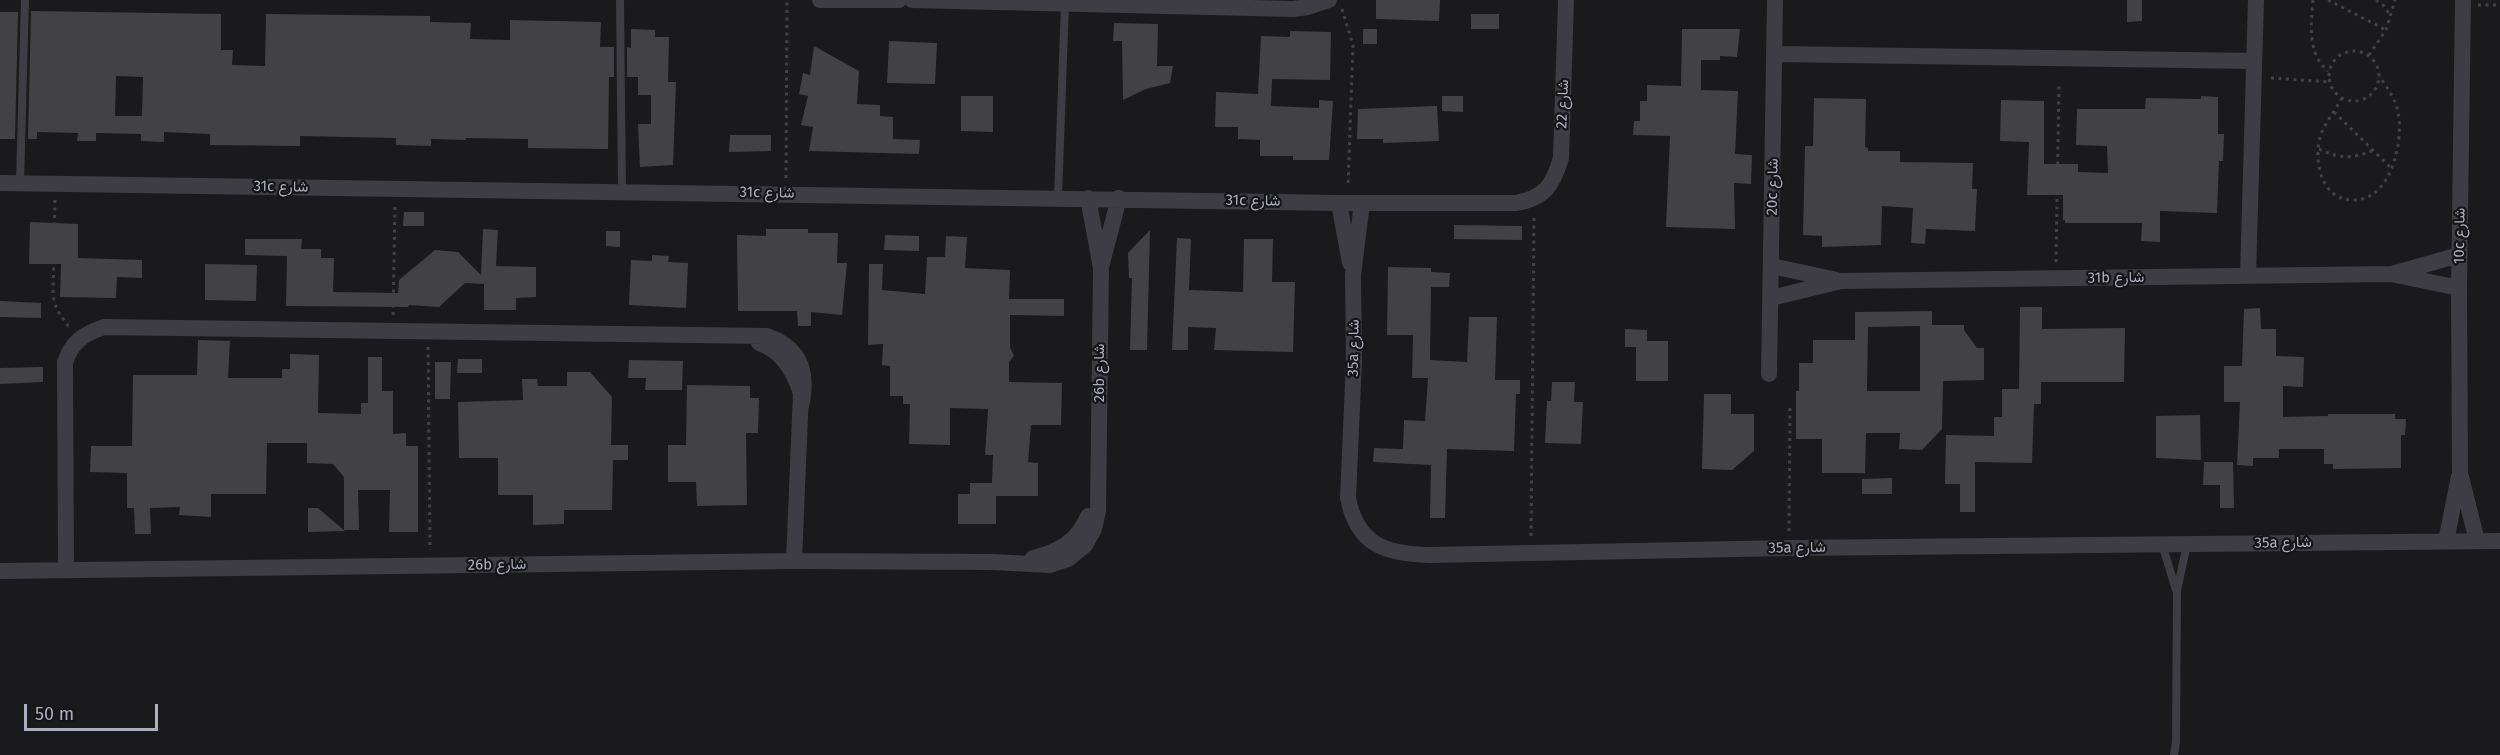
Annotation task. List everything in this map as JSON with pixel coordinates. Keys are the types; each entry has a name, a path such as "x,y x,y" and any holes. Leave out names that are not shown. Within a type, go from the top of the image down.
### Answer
{"street":[{"path":"820,0 899,0"},
{"path":"912,0 1293,9 1335,3"},
{"name":"شارع 22","path":"1534,198 1546,190 1556,177 1561,158 1566,0"},
{"name":"20c شارع","path":"1769,374 1775,0"},
{"path":"2248,276 2256,0"},
{"name":"10c شارع","path":"2446,541 2460,473 2459,288 2463,0"},
{"path":"1774,54 2254,69"},
{"name":"31c شارع","path":"0,183 1349,203 1516,203 1534,198"},
{"name":"26b شارع","path":"0,571 794,561 993,562 1050,565 1068,559 1085,545 1094,529 1098,511 1101,268 1088,198"},
{"name":"26b شارع","path":"1101,268 1119,198"},
{"name":"35a شارع","path":"1349,203 1354,361 1348,498 1357,527 1381,548 1404,554 2500,541"},
{"name":"31b شارع","path":"2391,274 2460,255"},
{"name":"31b شارع","path":"1772,266 1841,281"},
{"name":"31b شارع","path":"1771,298 1841,281 2391,274 2459,288"},
{"path":"66,570 64,362 78,338 104,327 393,333 740,337 754,335 778,340 797,356 804,379 794,561"},
{"path":"65,395 73,364 85,347 106,335 133,329"},
{"name":"10c شارع","path":"2460,473 2477,542"}],"lane":[{"path":"20,183 25,0"},
{"path":"620,0 622,191"},
{"path":"1058,197 1065,3"},
{"path":"2162,544 2176,591"},
{"path":"2174,755 2176,742 2176,591 2187,544"},
{"path":"2176,742 2181,755"}],"path":[{"path":"786,194 787,0"},
{"path":"2313,0 2311,38 2322,67 2328,72"},
{"path":"2376,0 2391,16"},
{"path":"2369,56 2386,30 2395,0"},
{"path":"2332,1 2386,30"},
{"path":"1335,3 1353,45 1349,203"},
{"path":"2342,98 2322,134 2318,149 2318,164 2321,176 2328,188 2338,196 2352,200 2364,198 2376,191 2392,169 2401,130 2398,110 2391,92 2379,76 2375,61 2369,56 2355,50 2341,54 2335,58 2328,72 2329,82 2336,94 2349,101 2364,99 2375,90 2379,76"},
{"path":"2254,69 2329,82"},
{"path":"2056,278 2059,85"},
{"path":"2334,112 2392,169"},
{"path":"2318,149 2332,156 2346,158 2361,156 2374,150"},
{"path":"56,184 52,296 57,310 78,338"},
{"path":"393,333 395,188"},
{"path":"1531,553 1534,198"},
{"path":"428,333 430,566"},
{"path":"1789,548 1791,405"}],"building":[{"path":"1376,0 1440,0 1439,21 1376,19"},
{"path":"2127,0 2142,0 2142,21 2127,22"},
{"path":"31,11 221,14 221,50 233,50 232,65 265,66 266,14 430,16 430,22 471,23 470,39 510,40 510,20 601,22 600,47 614,47 614,77 609,77 608,149 528,148 528,139 431,139 431,146 396,145 396,138 300,136 300,146 210,145 210,134 164,132 164,142 141,141 141,134 96,133 96,141 77,141 78,133 37,132 37,139 28,139","holes":["116,76 143,77 142,116 115,116"]},
{"path":"0,12 18,12 15,139 0,139"},
{"path":"1471,14 1499,14 1499,29 1471,29"},
{"path":"1114,23 1158,24 1157,66 1173,66 1170,83 1146,89 1123,100 1122,41 1113,41"},
{"path":"631,29 655,30 655,37 669,37 668,82 676,82 673,165 640,167 638,124 651,124 651,95 638,95 638,77 627,77 627,47 631,48"},
{"path":"1363,29 1377,29 1377,44 1363,44"},
{"path":"1682,29 1740,29 1737,57 1720,56 1720,60 1701,60 1701,90 1738,91 1735,154 1752,155 1751,184 1734,183 1735,229 1666,227 1670,136 1633,135 1634,121 1640,121 1640,101 1647,101 1647,85 1681,86"},
{"path":"1290,31 1331,32 1330,80 1272,79 1271,106 1319,108 1319,100 1333,101 1329,160 1293,160 1293,156 1260,156 1260,140 1238,139 1238,127 1215,127 1216,92 1258,94 1261,36 1290,37"},
{"path":"889,41 937,43 935,84 887,83"},
{"path":"814,46 859,71 857,104 880,105 880,116 893,117 893,139 920,140 919,154 809,151 813,127 801,125 808,96 799,94 803,73 810,75"},
{"path":"961,96 993,96 993,132 961,131"},
{"path":"1442,96 1463,96 1463,112 1442,111"},
{"path":"2201,96 2218,97 2218,134 2224,134 2223,161 2219,161 2217,213 2160,211 2160,242 2141,241 2142,223 2065,223 2063,195 2027,195 2029,142 2000,141 2001,100 2044,101 2044,164 2078,164 2078,172 2108,173 2107,146 2076,145 2077,109 2145,109 2146,98 2201,99"},
{"path":"1814,98 1866,99 1865,147 1868,151 1900,151 1900,162 1973,163 1972,189 1977,189 1975,231 1926,229 1925,244 1911,243 1913,208 1882,206 1881,245 1822,247 1822,236 1803,235 1805,146 1813,146"},
{"path":"1437,106 1439,141 1383,143 1383,139 1357,139 1358,109"},
{"path":"730,135 771,135 771,151 729,152"},
{"path":"404,212 424,212 424,226 403,226"},
{"path":"30,222 78,224 78,258 142,260 142,278 117,277 116,298 60,297 61,264 29,264"},
{"path":"1454,225 1522,226 1522,240 1454,239"},
{"path":"483,229 498,230 496,266 536,267 536,297 516,298 516,310 484,310 484,284 465,283 439,307 409,305 408,307 286,306 287,256 245,255 245,239 302,239 301,249 321,249 321,258 334,258 333,292 398,293 399,280 435,250 458,252 481,275"},
{"path":"766,229 808,229 808,233 838,233 837,263 847,263 842,315 811,312 811,326 798,326 797,311 738,311 737,235 766,236"},
{"path":"1150,230 1147,350 1130,350 1132,278 1129,278 1128,253"},
{"path":"606,231 620,231 620,247 606,246"},
{"path":"885,235 919,236 919,251 884,250"},
{"path":"946,236 967,237 965,268 1010,270 1009,299 1064,299 1064,316 1010,315 1010,347 1014,356 1009,362 1009,382 1062,383 1061,425 1031,425 1028,462 1038,463 1038,496 996,496 996,524 958,524 958,494 970,494 970,483 992,483 993,455 985,455 988,409 950,408 950,445 909,444 910,404 903,404 903,396 890,396 890,366 882,365 883,344 868,345 869,264 883,264 882,290 925,294 927,257 945,257"},
{"path":"1177,238 1191,239 1189,290 1243,292 1244,239 1273,239 1272,282 1295,282 1293,352 1214,350 1216,328 1188,327 1188,350 1172,350"},
{"path":"652,255 669,256 668,262 688,263 686,308 629,305 631,260 652,261"},
{"path":"205,264 257,265 256,301 205,300"},
{"path":"1388,267 1431,268 1431,272 1450,273 1449,287 1431,287 1430,360 1467,362 1469,317 1497,317 1495,380 1520,380 1520,394 1516,394 1514,451 1447,449 1445,518 1430,518 1431,465 1373,462 1374,448 1403,449 1404,420 1425,421 1428,378 1412,378 1413,335 1387,335"},
{"path":"0,301 41,303 41,318 0,317"},
{"path":"2020,307 2042,307 2042,329 2125,328 2124,382 2041,382 2041,404 2034,404 2032,463 1975,462 1975,512 1960,512 1960,484 1945,484 1946,435 1994,436 1994,417 2002,417 2002,389 2019,389"},
{"path":"2260,308 2261,329 2276,329 2276,356 2304,357 2303,387 2283,386 2283,417 2395,414 2395,419 2406,419 2405,435 2401,435 2401,468 2333,469 2333,464 2324,464 2324,449 2279,449 2279,458 2253,458 2253,466 2237,465 2240,402 2224,402 2224,366 2242,366 2244,309"},
{"path":"1932,311 1932,325 1964,325 1964,330 1977,348 1984,348 1984,380 1943,381 1942,429 1922,450 1899,449 1900,433 1866,433 1865,473 1822,473 1822,439 1796,439 1796,391 1799,391 1799,363 1813,363 1813,340 1855,340 1855,312","holes":["1920,326 1920,391 1867,391 1868,327"]},
{"path":"1625,329 1647,330 1647,341 1668,341 1668,381 1636,381 1636,347 1625,347"},
{"path":"198,340 230,341 228,378 282,378 282,369 290,369 290,354 319,355 318,413 361,414 361,403 368,403 368,357 382,357 382,391 393,391 393,434 406,433 406,446 418,446 418,532 389,532 390,490 358,490 359,530 344,530 344,477 333,464 307,463 307,443 267,443 266,494 211,494 211,517 179,515 180,507 150,508 151,534 135,534 134,508 127,508 127,473 90,472 91,446 132,446 133,375 197,375"},
{"path":"458,359 482,359 482,373 457,373"},
{"path":"629,360 683,361 682,390 645,390 646,378 628,378"},
{"path":"435,362 451,362 450,399 435,399"},
{"path":"43,367 43,382 0,384 0,368"},
{"path":"567,372 590,372 612,397 611,445 628,445 628,460 613,460 612,510 564,510 564,524 533,525 533,495 498,495 498,458 459,458 458,402 523,400 522,379 537,379 538,386 567,386"},
{"path":"1552,382 1575,382 1574,402 1583,402 1581,444 1545,443 1547,401 1551,401"},
{"path":"687,385 750,386 750,398 759,398 758,433 746,433 747,505 697,506 696,482 668,482 668,445 686,445"},
{"path":"1704,394 1731,394 1731,414 1754,414 1754,451 1732,470 1702,469"},
{"path":"2200,415 2201,460 2156,458 2156,416"},
{"path":"2204,462 2233,462 2234,508 2220,508 2220,485 2203,485"},
{"path":"1892,478 1892,494 1862,494 1862,479"},
{"path":"308,508 318,508 345,531 308,532"}]}
